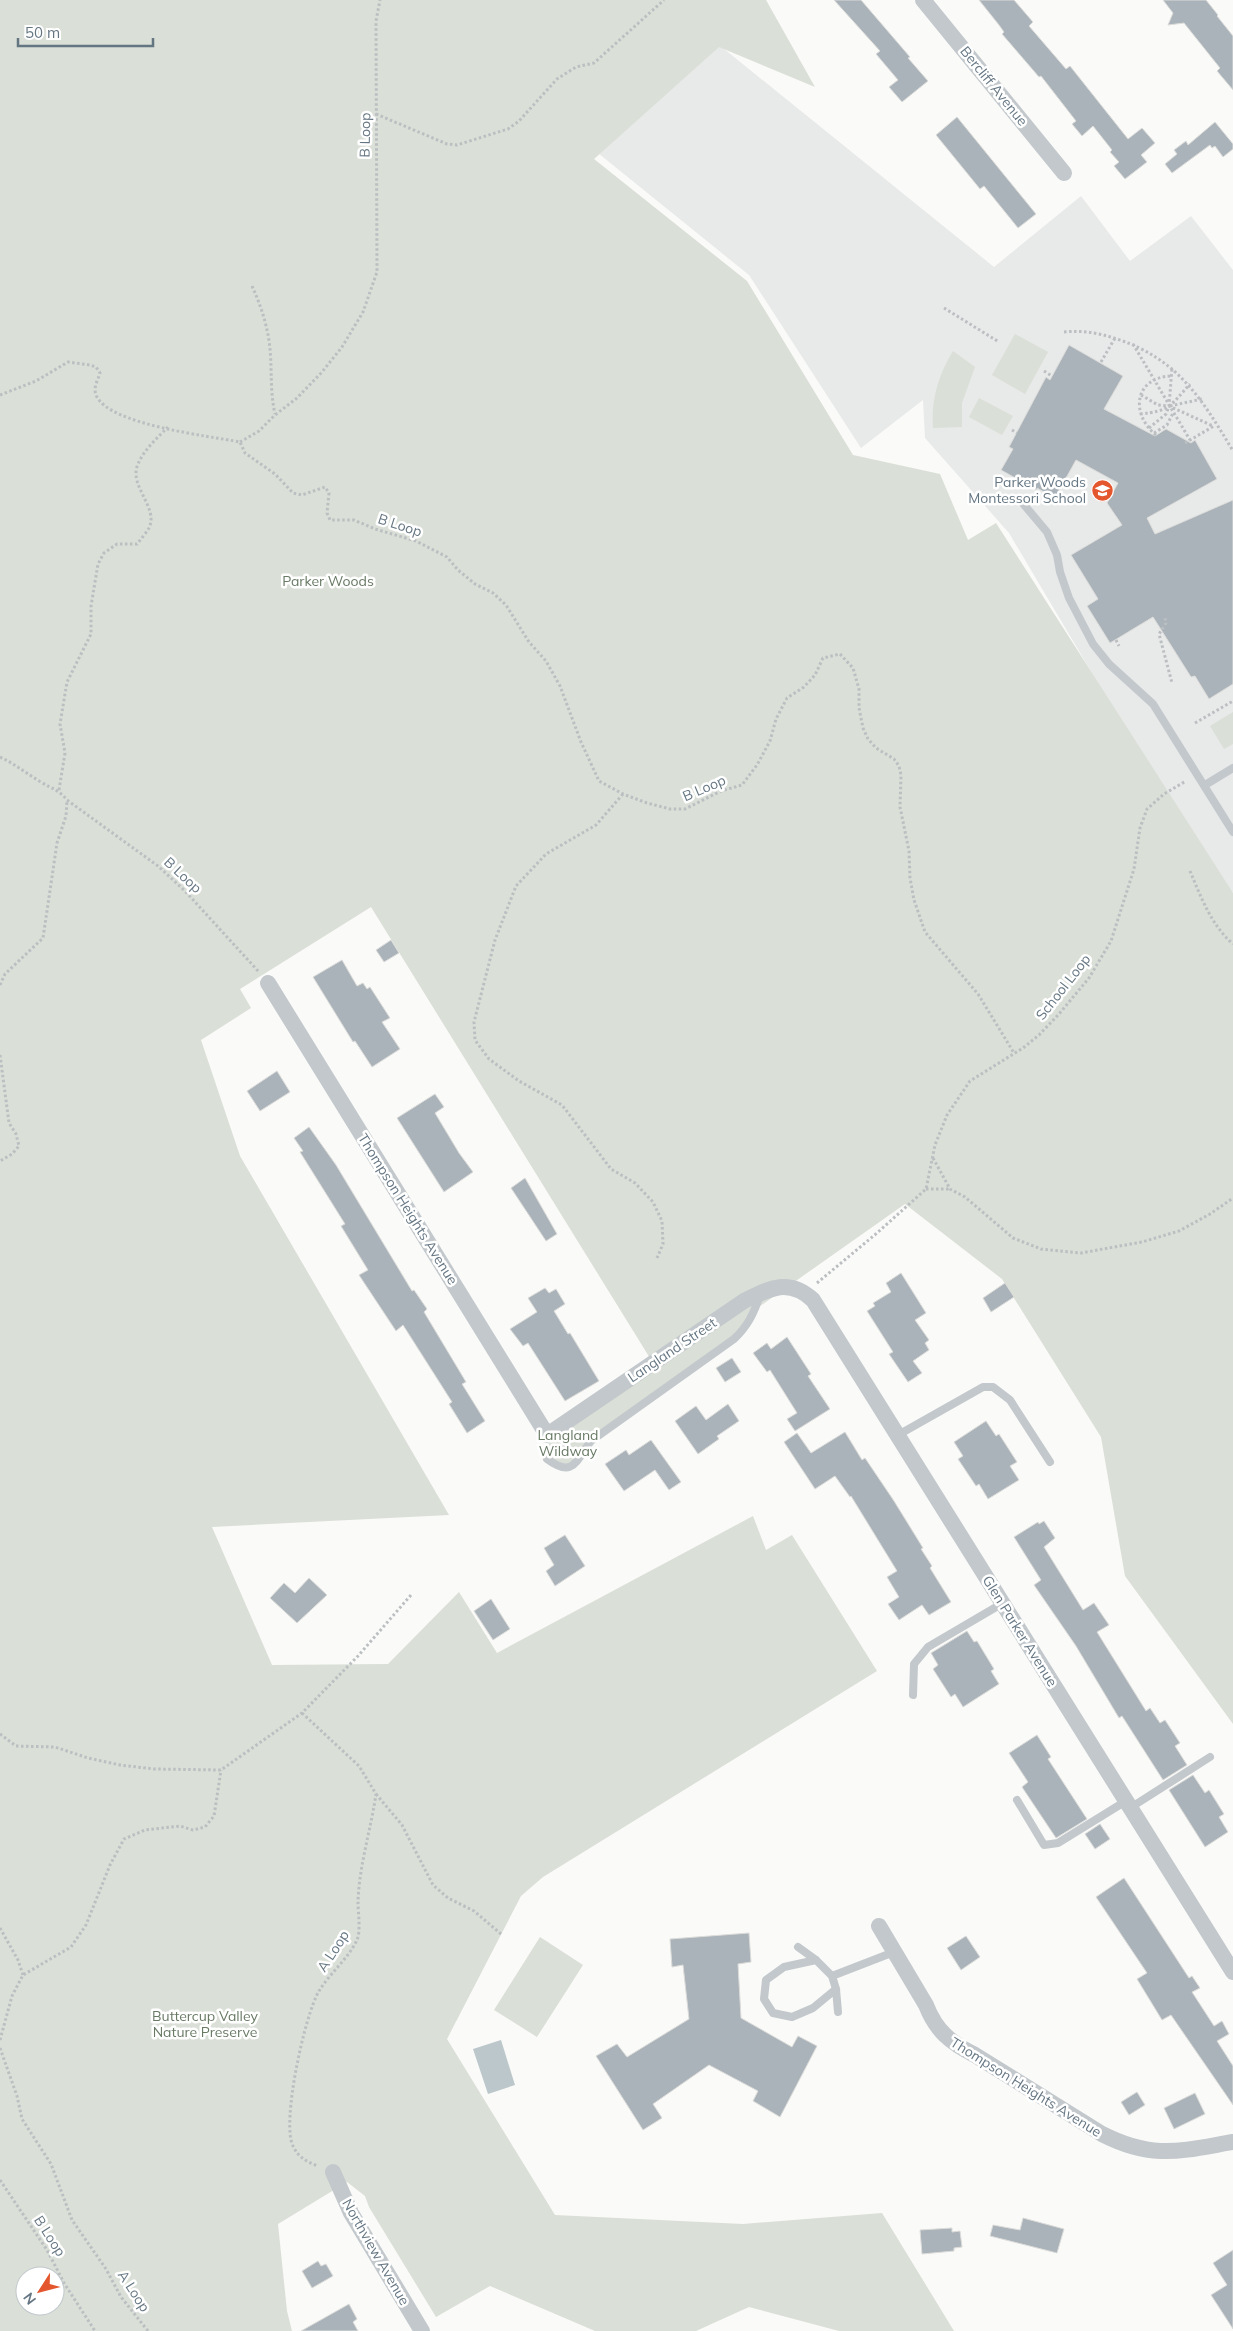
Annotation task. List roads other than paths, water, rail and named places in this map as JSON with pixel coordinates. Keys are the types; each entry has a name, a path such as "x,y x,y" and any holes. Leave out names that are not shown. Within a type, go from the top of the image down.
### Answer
{"street":[{"name":"Bercliff Avenue","path":"924,0 1064,173"},
{"name":"Thompson Heights Avenue","path":"268,983 547,1435"},
{"name":"Langland Street","path":"547,1435 744,1301 783,1286 810,1288"},
{"name":"Glen Parker Avenue","path":"810,1288 820,1308 898,1435 1233,1972"},
{"name":"Thompson Heights Avenue","path":"879,1926 926,2005 931,2019 941,2033 954,2044 1102,2134 1124,2145 1162,2152 1233,2142"},
{"name":"Northview Avenue","path":"333,2172 351,2213 422,2331"}],"lane":[{"path":"1020,500 1047,532 1057,555 1060,572 1069,598 1093,644 1109,664 1153,704 1233,832"},
{"path":"1205,785 1233,768"},
{"path":"1225,819 1233,815"},
{"path":"547,1459 559,1468 572,1467 592,1441 734,1339 746,1328 754,1314 761,1293"},
{"path":"898,1435 983,1388 993,1386 1010,1400 1050,1462"},
{"path":"913,1694 914,1664 928,1647 1003,1603"},
{"path":"1017,1800 1044,1845 1058,1843 1210,1757"},
{"path":"798,1947 816,1960 832,1976 836,1989 838,2012"},
{"path":"832,1976 894,1952"},
{"path":"816,1960 784,1967 766,1980 764,1999 774,2013 792,2017 813,2008 836,1989"}],"place":[{"name":"Parker Woods Montessori School","path":"1102,490"}],"park label":[{"name":"Parker Woods","path":"328,581"},
{"name":"Langland Wildway","path":"568,1444"},
{"name":"Buttercup Valley Nature Preserve","path":"205,2024"}]}
